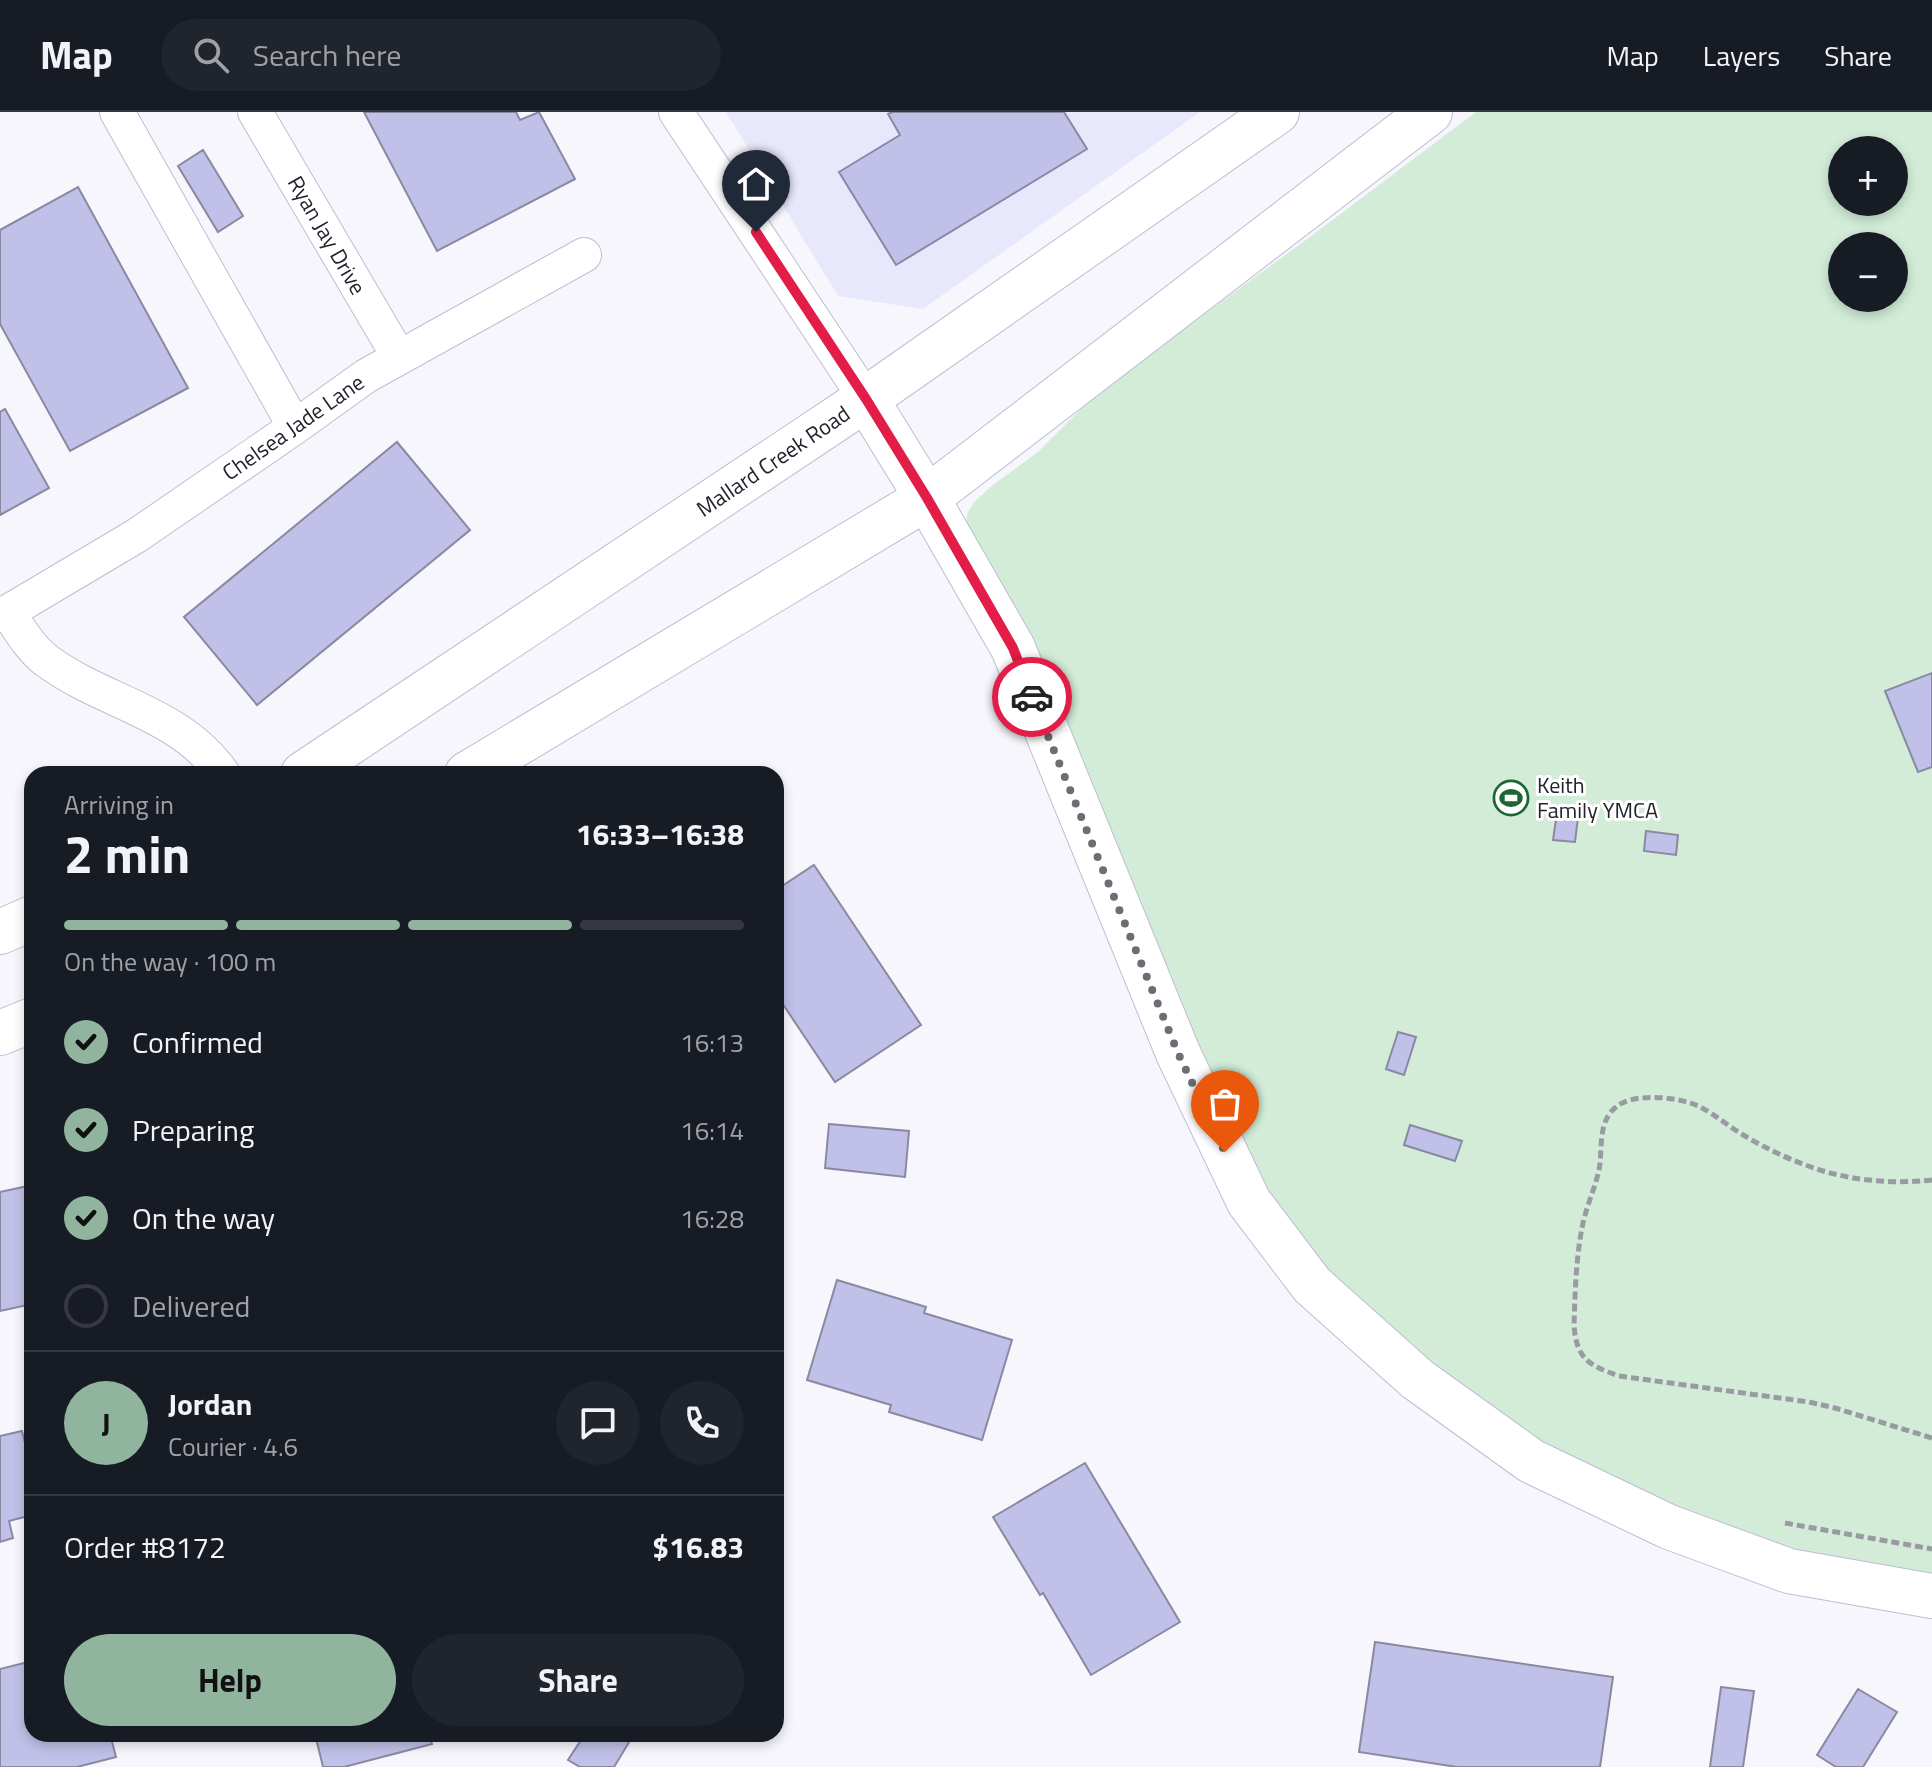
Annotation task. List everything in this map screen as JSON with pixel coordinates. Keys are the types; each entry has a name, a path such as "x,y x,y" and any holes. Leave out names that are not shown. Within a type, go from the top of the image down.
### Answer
{"main road":[{"name":"Mallard Creek Road","path":"315,766 866,399 1277,112"},
{"path":"480,766 927,498 1430,112"},
{"path":"866,399 1013,648 1178,1053 1249,1202 1312,1285 1417,1379 1531,1461 1669,1527 1789,1571 1932,1596"},
{"path":"0,932 24,922"},
{"path":"0,1033 24,1023"}],"street":[{"path":"117,112 295,427"},
{"name":"Ryan Jay Drive","path":"255,112 399,357"},
{"path":"676,112 866,399"},
{"name":"Chelsea Jade Lane","path":"4,613 136,536 366,376 584,255"},
{"path":"4,613 45,660 79,681 177,730 210,756 217,766"}],"path":[{"path":"1932,1180 1867,1180 1818,1170 1744,1136 1697,1106 1670,1099 1624,1101 1609,1114 1602,1133 1599,1170 1583,1224 1574,1326 1582,1357 1619,1376 1809,1402 1932,1438"},
{"path":"1782,1522 1932,1549"}],"shaded area":[{"path":"726,112 1200,112 923,309 838,296"}],"green space":[{"name":"Keith Family YMCA","path":"1476,112 1932,112 1932,1575 1852,1564 1744,1540 1533,1447 1333,1281 1259,1179 966,528 967,514 974,502 1038,452 1100,390"}],"building":[{"path":"364,112 516,112 520,120 539,112 575,179 437,251"},
{"path":"1064,112 1087,149 896,265 839,172 900,135 888,114"},
{"path":"203,150 243,216 218,232 178,166"},
{"path":"78,187 188,388 70,451 0,324 0,230"},
{"path":"5,409 49,488 0,515 0,412"},
{"path":"397,442 470,530 257,705 184,617"},
{"path":"1932,673 1932,767 1918,772 1885,691"},
{"path":"1558,806 1579,809 1575,842 1553,840"},
{"path":"1646,831 1678,835 1676,855 1644,851"},
{"path":"814,865 921,1025 835,1082 784,1006 784,885"},
{"path":"1398,1032 1416,1037 1404,1075 1386,1069"},
{"path":"829,1124 909,1131 905,1177 825,1168"},
{"path":"1410,1125 1462,1141 1455,1161 1404,1145"},
{"path":"24,1187 24,1306 0,1311 0,1192"},
{"path":"837,1280 926,1307 924,1313 1012,1340 982,1440 889,1412 891,1405 807,1380"},
{"path":"22,1431 24,1517 9,1521 13,1538 0,1542 0,1436"},
{"path":"1085,1463 1180,1622 1091,1675 1043,1593 1040,1595 993,1517"},
{"path":"1375,1642 1613,1677 1600,1767 1457,1767 1359,1752"},
{"path":"24,1663 24,1742 112,1742 116,1757 77,1767 0,1767 0,1669"},
{"path":"1721,1687 1754,1691 1743,1767 1710,1767"},
{"path":"1858,1689 1897,1712 1863,1767 1836,1767 1817,1755"},
{"path":"317,1742 432,1744 344,1767 323,1767"},
{"path":"580,1742 629,1742 614,1767 580,1767 568,1760"}],"way so far":[{"path":"1032,697 1178,1053 1225,1152"}],"place":[{"name":"Keith Family YMCA","path":"1511,798"}],"route":[{"path":"756,232 927,498 1013,648 1032,697"}]}
